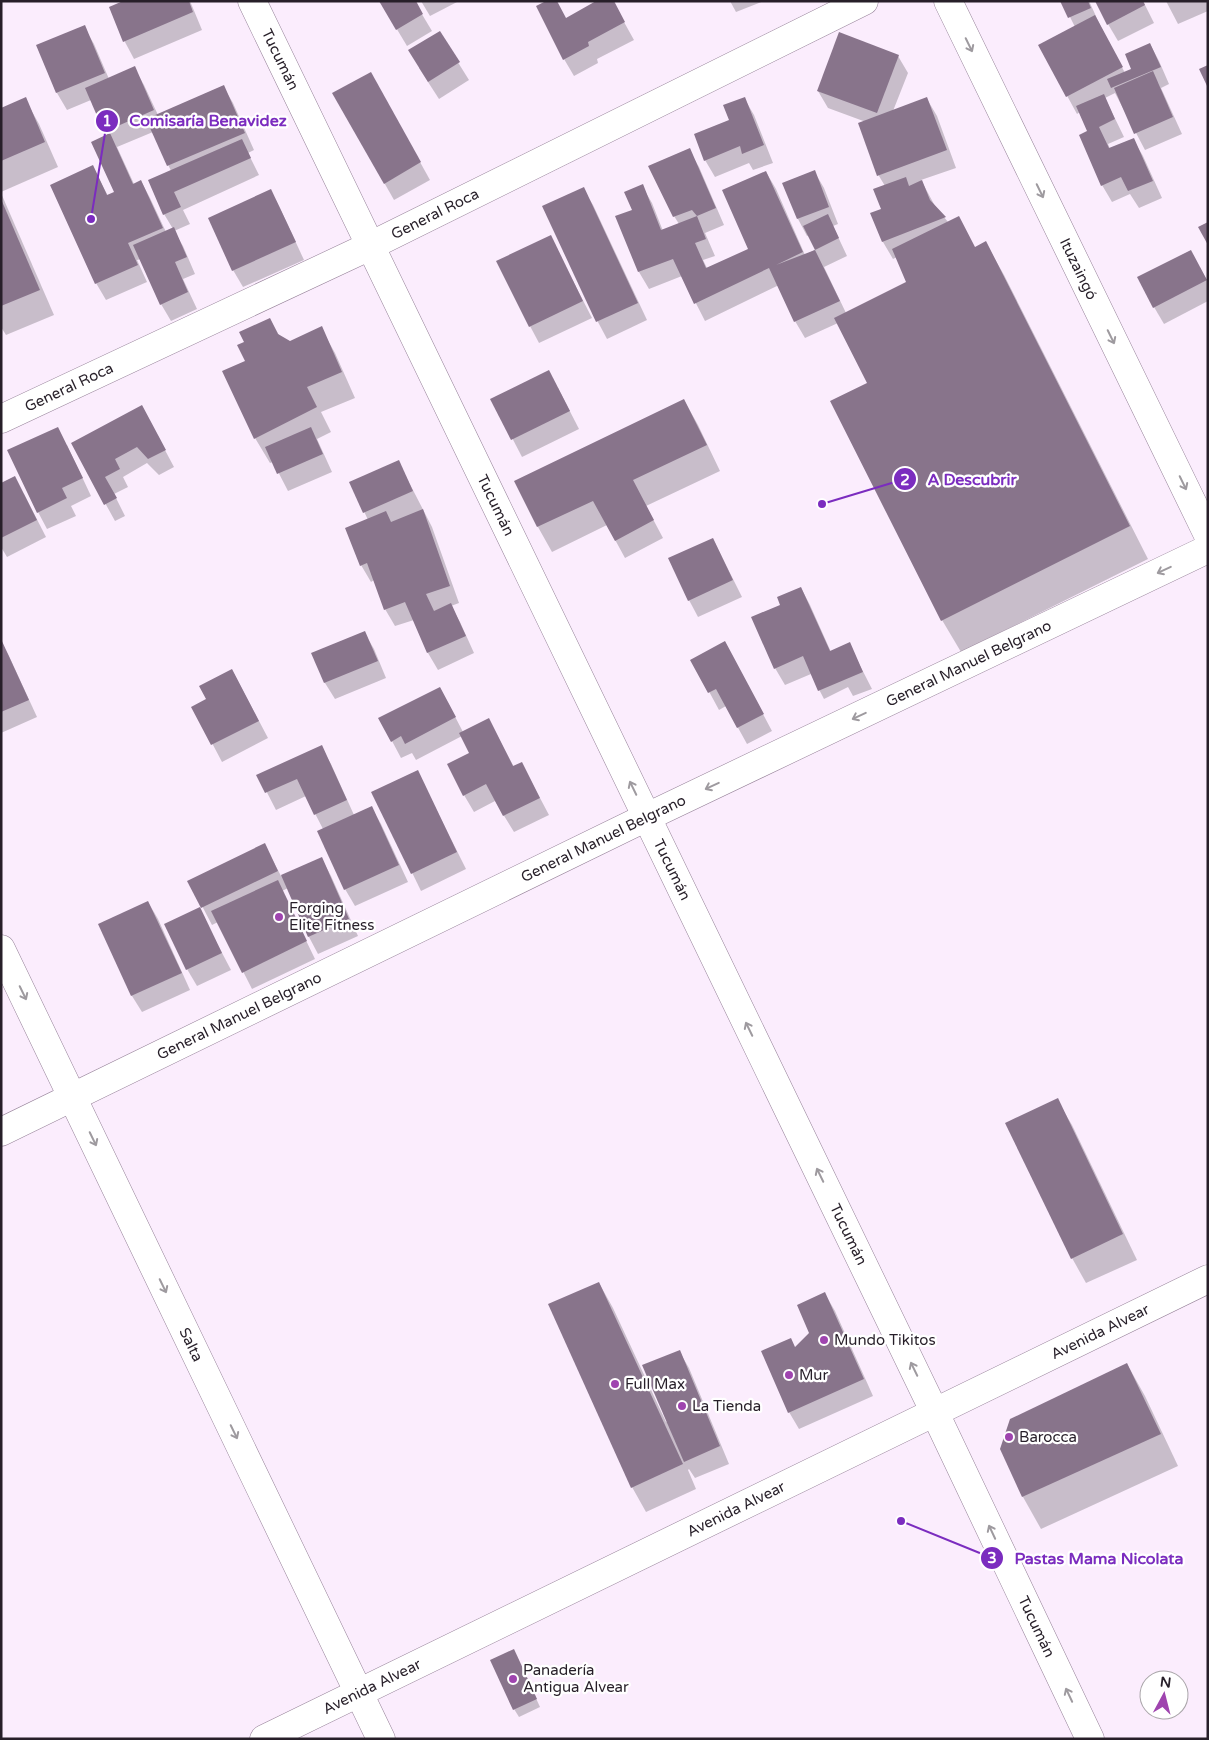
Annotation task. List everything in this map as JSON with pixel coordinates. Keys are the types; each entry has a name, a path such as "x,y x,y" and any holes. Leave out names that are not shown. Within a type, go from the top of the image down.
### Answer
{"street":[{"name":"Tucumán","path":"252,1 935,1413 1090,1739"},
{"name":"General Roca","path":"1,419 370,246 864,1"},
{"name":"Ituzaingó","path":"948,1 1208,535"},
{"name":"General Manuel Belgrano","path":"1,1132 646,817 1208,550"},
{"name":"Salta","path":"1,949 381,1739"},
{"name":"Avenida Alvear","path":"264,1739 1208,1279"}],"building":[{"path":"123,1 189,1 193,12 123,42 109,7"},
{"path":"379,1 416,1 423,14 396,30"},
{"path":"546,1 557,1 566,18 596,1 614,1 625,22 588,42 589,46 563,60 536,6"},
{"path":"1060,1 1088,1 1091,8 1068,18"},
{"path":"1095,1 1143,1 1145,5 1107,25"},
{"path":"1095,15 1123,67 1066,97 1038,45"},
{"path":"85,25 105,73 56,93 36,45"},
{"path":"440,31 460,62 428,82 408,50"},
{"path":"839,32 899,55 877,113 817,91"},
{"path":"1150,43 1161,67 1111,88 1107,79 1131,69 1125,54"},
{"path":"1208,65 1208,88 1199,69"},
{"path":"135,66 154,110 104,132 85,88"},
{"path":"1153,71 1173,117 1134,134 1114,88"},
{"path":"371,72 421,162 384,184 332,93"},
{"path":"224,85 245,133 167,166 146,119"},
{"path":"1104,94 1115,119 1099,127 1109,148 1134,138 1153,181 1128,191 1121,177 1101,186 1079,135 1087,131 1076,106"},
{"path":"26,97 45,142 1,161 1,108"},
{"path":"745,97 764,145 742,154 740,146 704,161 694,134 729,120 723,105"},
{"path":"927,97 947,150 877,176 858,123"},
{"path":"110,133 133,184 141,180 163,228 128,243 138,265 95,284 50,185 93,165 107,195 114,192 91,142"},
{"path":"242,139 251,158 174,192 181,207 163,215 148,180"},
{"path":"690,148 716,208 697,216 692,210 673,217 648,166"},
{"path":"815,170 829,207 797,219 782,183"},
{"path":"766,171 803,252 776,265 815,250 840,301 794,322 769,268 694,304 673,259 638,272 615,216 632,210 624,192 643,184 661,230 697,216 706,239 695,243 706,268 748,249 722,190"},
{"path":"906,177 909,186 922,180 930,200 946,217 882,242 870,213 881,209 873,189"},
{"path":"584,187 638,303 596,322 542,206"},
{"path":"271,189 296,242 232,271 208,218"},
{"path":"1,199 40,290 1,306"},
{"path":"828,214 839,238 815,250 803,226"},
{"path":"959,216 975,247 986,241 1130,526 941,621 830,401 867,383 834,318 906,282 892,249"},
{"path":"1208,222 1208,245 1198,227"},
{"path":"174,227 187,257 175,262 188,292 160,305 133,245"},
{"path":"551,235 583,301 529,327 496,261"},
{"path":"1191,250 1207,280 1153,308 1137,277"},
{"path":"270,318 278,334 290,341 322,326 342,372 307,387 317,407 254,439 222,371 245,361 237,345 244,342 239,332"},
{"path":"549,370 570,411 511,440 490,399"},
{"path":"684,399 707,445 633,480 654,520 615,541 593,501 537,527 514,481"},
{"path":"142,405 166,450 148,459 137,447 115,459 120,469 105,477 117,498 104,505 71,443"},
{"path":"58,427 83,478 62,488 67,498 37,513 7,450"},
{"path":"311,427 323,454 277,474 265,447"},
{"path":"399,460 413,491 363,513 349,482"},
{"path":"15,476 37,520 1,538 1,483"},
{"path":"423,509 450,586 426,594 434,611 451,603 466,636 427,653 405,602 384,610 367,563 360,566 345,528 386,511 391,522"},
{"path":"713,538 733,580 688,601 668,558"},
{"path":"801,587 830,651 850,642 863,672 818,691 803,656 774,669 751,617 780,605 777,597"},
{"path":"365,631 378,661 324,683 311,653"},
{"path":"1,639 29,700 1,712"},
{"path":"725,641 764,714 737,728 716,689 708,693 690,660"},
{"path":"232,669 259,721 211,745 191,707 206,699 199,686"},
{"path":"440,687 456,717 405,744 401,736 391,742 378,718"},
{"path":"489,718 513,766 522,762 540,798 503,816 486,784 463,796 447,764 469,753 459,733"},
{"path":"322,745 347,800 314,815 297,779 265,793 256,775"},
{"path":"418,770 457,852 411,874 371,792"},
{"path":"372,806 399,865 344,890 317,831"},
{"path":"265,843 278,871 201,908 187,881"},
{"path":"322,857 349,919 308,937 281,875"},
{"path":"278,880 307,941 242,973 211,911"},
{"path":"148,901 182,973 131,996 98,924"},
{"path":"200,907 222,953 186,970 164,924"},
{"path":"1058,1098 1123,1234 1071,1259 1005,1123"},
{"name":"Full Max","path":"599,1282 683,1464 631,1488 548,1304"},
{"name":"Mundo Tikitos","path":"825,1292 864,1379 788,1413 761,1351 791,1338 795,1347 809,1333 797,1305"},
{"name":"La Tienda","path":"680,1350 720,1446 684,1462 642,1365"},
{"path":"1127,1363 1161,1434 1022,1497 1000,1449 1010,1419"},
{"name":"Panadería Antigua Alvear","path":"514,1649 537,1699 513,1710 490,1660"}],"place":[{"name":"Comisaría Benavidez","path":"91,219"},
{"name":"A Descubrir","path":"822,504"},
{"name":"Forging Elite Fitness","path":"279,917"},
{"name":"Mundo Tikitos","path":"824,1340"},
{"name":"Mur","path":"789,1375"},
{"name":"Full Max","path":"615,1384"},
{"name":"La Tienda","path":"682,1406"},
{"name":"Barocca","path":"1009,1437"},
{"name":"Pastas Mama Nicolata","path":"901,1521"},
{"name":"Panadería Antigua Alvear","path":"513,1679"}]}
